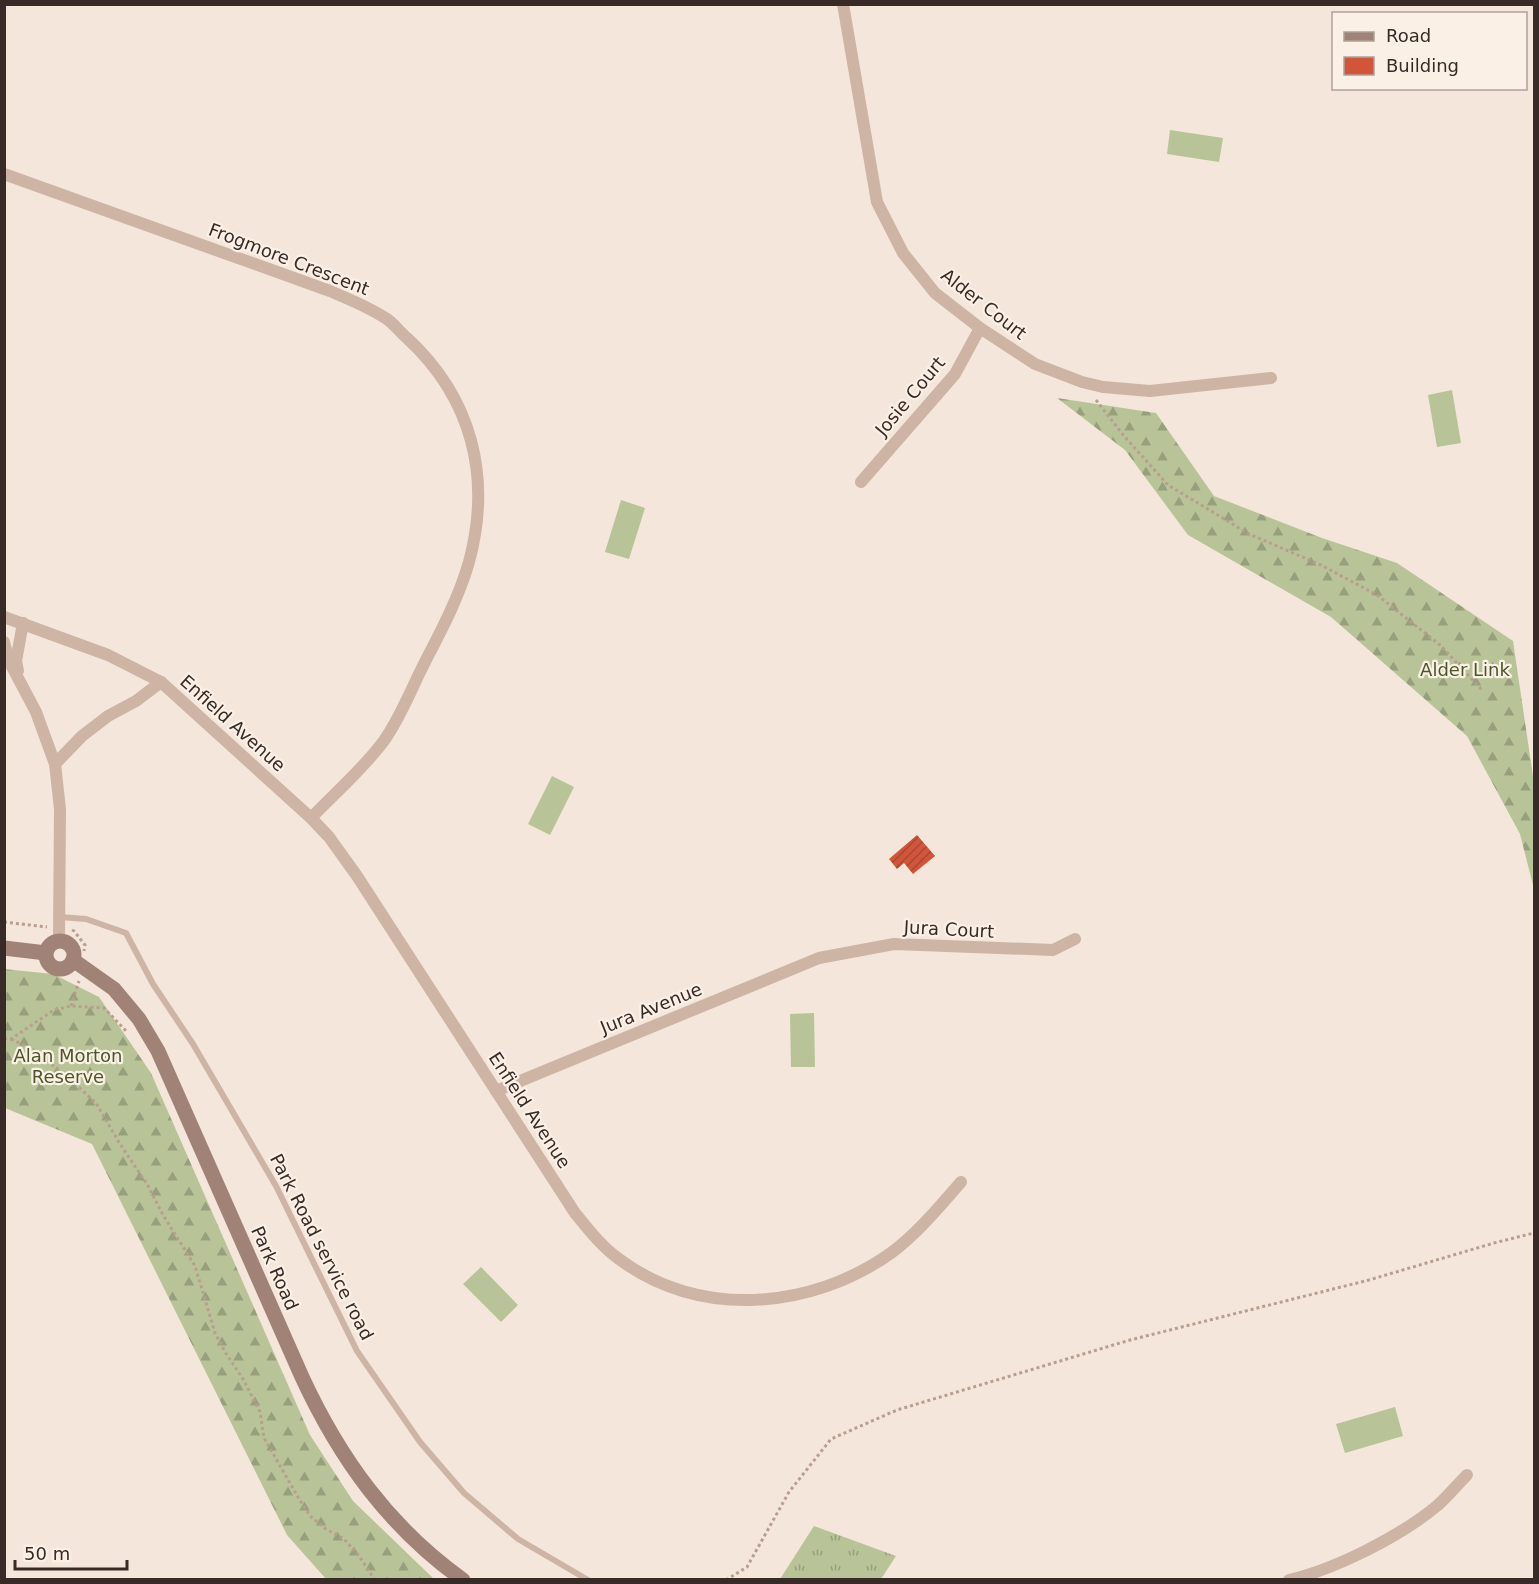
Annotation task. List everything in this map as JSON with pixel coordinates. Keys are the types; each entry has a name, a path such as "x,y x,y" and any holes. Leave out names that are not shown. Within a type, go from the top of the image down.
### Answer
{"street":[{"name":"Alder Court","path":"843,4 877,202 903,254 935,293 980,328 1035,364 1082,382 1103,387 1150,391 1271,378"},
{"name":"Frogmore Crescent","path":"4,174 320,287 364,306 387,320 430,361 447,384 460,410 474,449 478,501 469,561 458,595 383,741 310,818"},
{"name":"Josie Court","path":"861,482 955,374 980,328"},
{"name":"Enfield Avenue","path":"4,637 5,617 108,655 161,682 329,837 357,876 575,1213 593,1235 617,1258 640,1274 666,1286 722,1300 747,1302 792,1297 841,1281 890,1253 914,1234 961,1182"},
{"path":"18,675 16,661 23,623"},
{"path":"4,642 9,661 40,720 55,764 59,790 59,941"},
{"name":"Enfield Avenue","path":"55,764 82,736 108,716 136,701 161,682"},
{"name":"Jura Court","path":"819,958 894,944 1053,950 1075,939"},
{"path":"59,941 68,943 73,950 73,960 63,969 54,968 47,962 46,953 50,945 59,941"},
{"path":"4,948 46,953"},
{"name":"Jura Avenue","path":"496,1091 819,958"},
{"name":"Park Road","path":"73,960 114,989 139,1019 158,1051 302,1377 338,1447 386,1512 435,1560 463,1580"},
{"path":"1289,1580 1339,1563 1395,1534 1437,1505 1467,1475"}],"lane":[{"name":"Park Road service road","path":"60,917 86,919 126,933 153,984 193,1044 276,1186 357,1351 420,1442 464,1493 518,1539 588,1580"}],"path":[{"path":"1082,382 1124,436 1168,485 1249,534 1321,565 1377,595 1440,645 1483,691"},
{"path":"11,1039 54,1010 71,1006 105,1008"},
{"path":"4,1039 11,1039 34,1050 72,1080 96,1103 195,1266 215,1333 248,1387 260,1412 264,1438 298,1497 310,1516 326,1529 344,1539 375,1580"},
{"path":"726,1580 747,1568 789,1492 831,1439 897,1410 1130,1340 1369,1280 1534,1233"}],"green space":[{"path":"1170,130 1223,138 1219,162 1167,154"},
{"path":"1452,390 1461,443 1437,447 1428,395"},
{"name":"Alder Link","path":"1057,398 1156,413 1214,496 1322,538 1397,563 1513,641 1534,783 1534,889 1520,834 1467,736 1331,617 1188,535 1125,450"},
{"path":"621,500 645,508 629,559 605,552"},
{"path":"552,776 574,787 550,835 528,824"},
{"name":"Alan Morton Reserve","path":"4,969 53,974 99,997 151,1073 310,1435 353,1501 434,1579 326,1579 287,1535 92,1144 5,1108"},
{"path":"814,1013 815,1067 791,1067 790,1014"},
{"path":"481,1267 518,1305 501,1322 463,1284"},
{"path":"1395,1407 1403,1436 1345,1453 1336,1424"},
{"path":"814,1526 896,1556 881,1579 780,1579"}],"building":[{"path":"917,835 935,856 913,874 904,863 897,869 889,859"}]}
